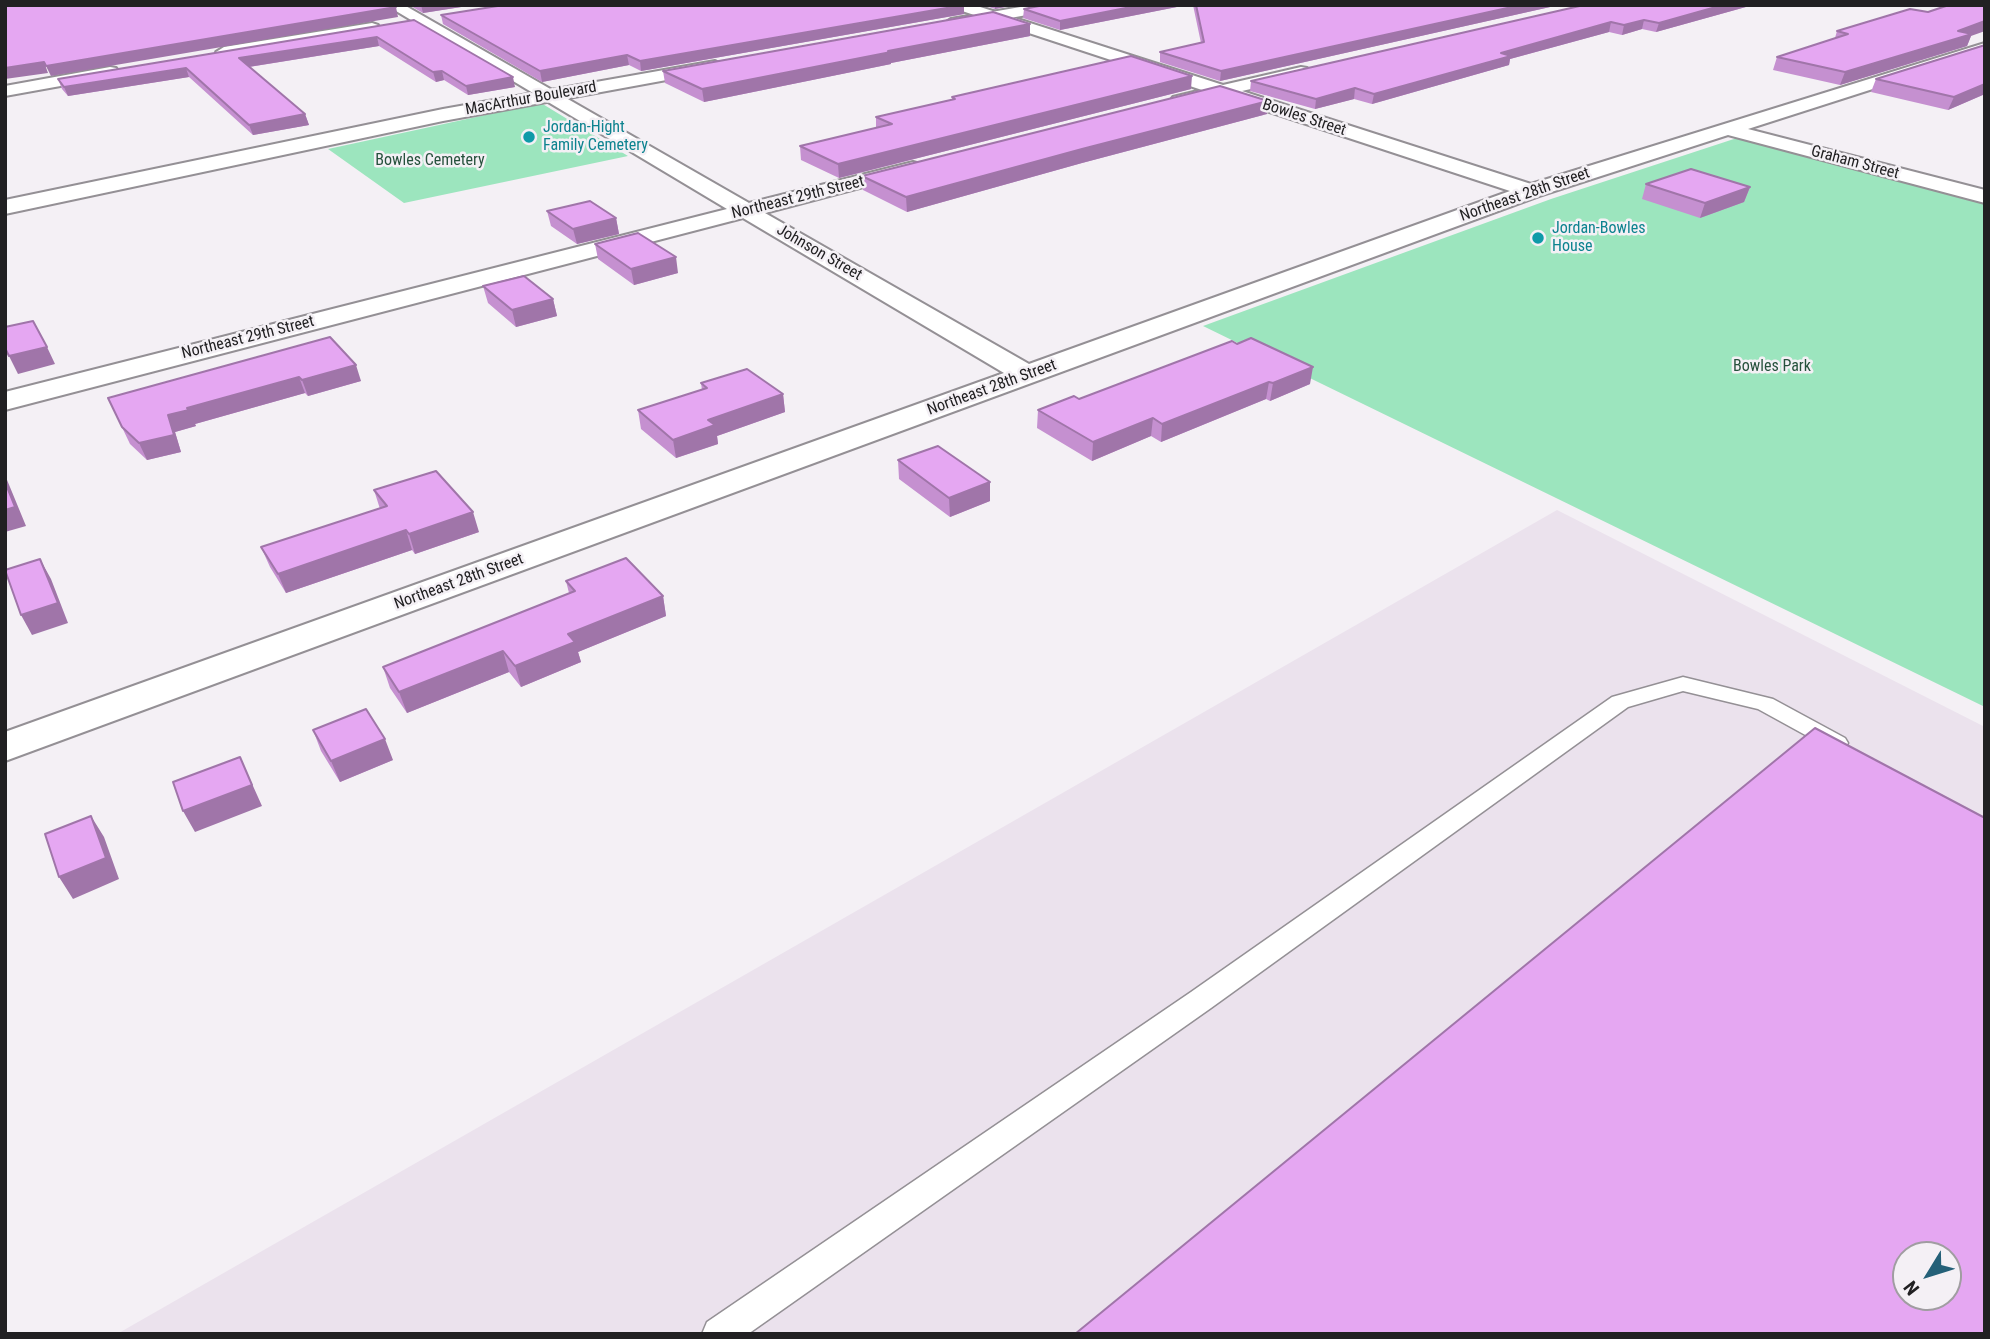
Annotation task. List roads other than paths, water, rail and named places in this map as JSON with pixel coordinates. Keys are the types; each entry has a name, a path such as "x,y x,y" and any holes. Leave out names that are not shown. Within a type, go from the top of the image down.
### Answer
{"street":[{"name":"Johnson Street","path":"393,5 1027,375"},
{"name":"Bowles Street","path":"958,5 1531,191"},
{"path":"939,26 1059,5"},
{"path":"207,55 446,17"},
{"name":"Northeast 28th Street","path":"5,747 1531,191 1985,48"},
{"name":"MacArthur Boulevard","path":"5,207 443,115 737,62"},
{"path":"1152,108 1326,66"},
{"path":"5,90 126,69"},
{"name":"Graham Street","path":"1726,129 1985,197"},
{"name":"Northeast 29th Street","path":"5,401 935,162"}],"lane":[{"path":"719,1334 1189,1008 1620,702 1683,684 1765,704 1863,757"}],"place":[{"name":"Jordan-Hight Family Cemetery","path":"529,137"},
{"name":"Jordan-Bowles House","path":"1538,238"}],"park label":[{"name":"Bowles Cemetery","path":"430,161"},
{"name":"Bowles Park","path":"1772,367"}]}
